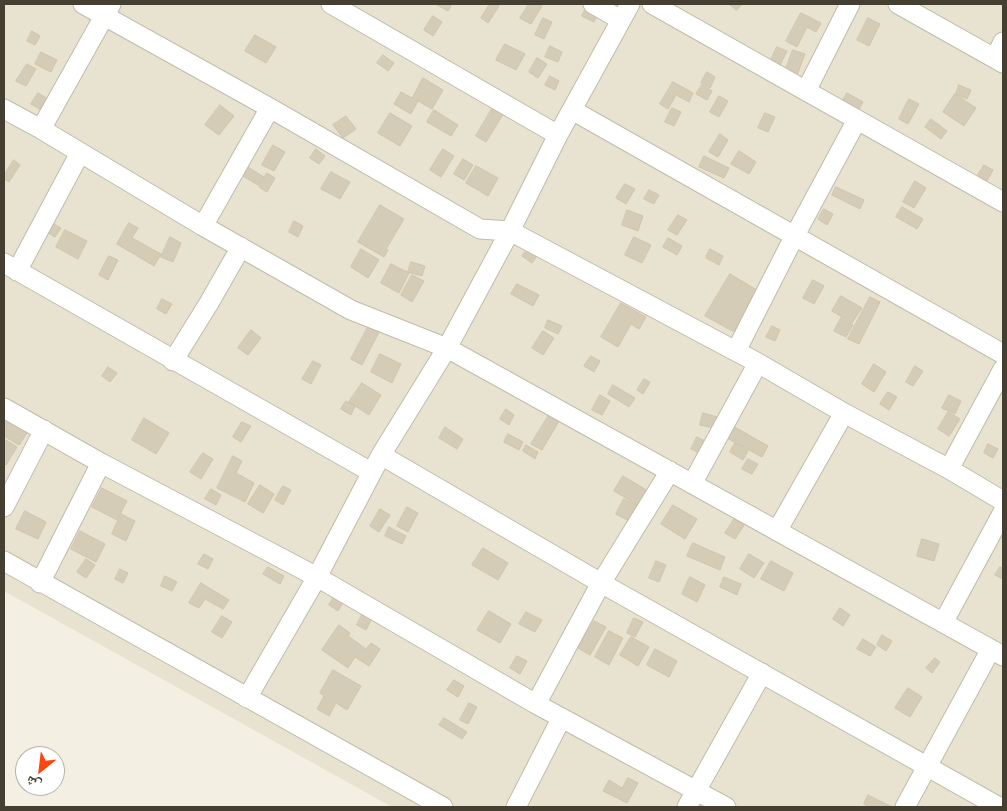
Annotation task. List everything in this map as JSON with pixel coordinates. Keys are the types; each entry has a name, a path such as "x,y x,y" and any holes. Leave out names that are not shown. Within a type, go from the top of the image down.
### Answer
{"street":[{"path":"82,4 108,10 270,108 480,229 510,231 758,363 1003,501"},
{"path":"331,4 558,135"},
{"path":"247,698 317,577 371,472 447,348 510,231 558,135 626,12 593,4"},
{"path":"652,4 1003,202"},
{"path":"806,91 850,4"},
{"path":"898,4 1000,54"},
{"path":"41,129 108,10"},
{"path":"203,226 270,108"},
{"path":"4,109 351,310 447,348 997,652 927,766 905,807"},
{"path":"572,110 1003,354"},
{"path":"736,351 794,237 857,120"},
{"path":"80,153 11,267 173,361 371,472"},
{"path":"173,361 241,247"},
{"path":"692,484 758,363"},
{"path":"949,469 1003,369"},
{"path":"4,408 101,463 317,577 536,704 691,799 726,807"},
{"path":"777,531 844,413"},
{"path":"4,507 44,430"},
{"path":"381,455 600,583 999,807"},
{"path":"40,582 101,463"},
{"path":"536,704 600,583 670,471"},
{"path":"944,623 1003,512"},
{"path":"4,561 443,807"},
{"path":"691,799 762,673"},
{"path":"516,807 561,719"}],"shaded area":[{"path":"4,4 1003,4 1003,807 392,807 4,591"}],"building":[{"path":"438,4 452,4 448,11"},
{"path":"490,4 499,6 488,23 481,18"},
{"path":"529,4 539,4 542,6 531,24 520,18"},
{"path":"729,4 742,4 737,10"},
{"path":"586,8 598,14 594,22 582,16"},
{"path":"801,13 821,23 816,32 807,27 797,47 786,41"},
{"path":"433,16 442,22 433,36 424,30"},
{"path":"543,18 552,22 544,39 535,35"},
{"path":"868,18 880,24 869,46 857,40"},
{"path":"32,31 40,36 35,45 27,41"},
{"path":"255,35 276,47 266,63 245,51"},
{"path":"505,44 525,54 516,70 496,60"},
{"path":"550,46 562,52 558,62 545,57"},
{"path":"777,47 787,51 780,65 771,60"},
{"path":"793,50 805,54 797,75 785,71"},
{"path":"41,52 57,60 51,72 35,64"},
{"path":"383,55 394,63 388,71 377,63"},
{"path":"537,58 547,64 538,78 529,72"},
{"path":"27,64 36,69 26,86 16,81"},
{"path":"707,72 715,77 710,88 701,83"},
{"path":"550,76 559,81 555,90 545,85"},
{"path":"423,78 443,90 432,109 418,101 411,114 394,104 401,92 412,98"},
{"path":"673,82 693,93 689,102 676,95 668,109 660,104"},
{"path":"702,85 712,91 707,100 696,94"},
{"path":"959,85 971,90 967,99 956,94"},
{"path":"38,93 48,99 41,110 31,104"},
{"path":"847,93 863,102 857,113 841,104"},
{"path":"955,94 976,108 964,126 943,112"},
{"path":"719,96 728,101 719,117 710,112"},
{"path":"909,99 919,104 908,124 899,119"},
{"path":"496,102 507,108 486,142 476,136"},
{"path":"220,105 234,116 219,135 205,125"},
{"path":"672,108 681,112 674,126 665,122"},
{"path":"434,110 458,125 451,136 427,122"},
{"path":"390,113 412,126 400,146 378,133"},
{"path":"765,113 775,117 768,132 758,128"},
{"path":"346,116 356,129 343,138 333,125"},
{"path":"931,119 947,131 941,139 925,127"},
{"path":"720,134 728,140 718,157 709,152"},
{"path":"273,145 285,152 274,171 262,165"},
{"path":"316,149 325,156 319,164 310,158"},
{"path":"443,149 454,156 441,177 430,170"},
{"path":"739,151 756,162 749,174 731,164"},
{"path":"704,156 729,168 724,178 699,167"},
{"path":"463,159 473,165 464,180 454,174"},
{"path":"14,160 20,165 9,182 4,179 4,175"},
{"path":"984,165 993,170 987,181 978,175"},
{"path":"246,166 264,177 258,185 241,175"},
{"path":"476,166 498,178 488,196 466,183"},
{"path":"331,172 350,182 340,199 321,189"},
{"path":"267,173 275,178 267,192 259,187"},
{"path":"915,181 926,188 914,208 903,202"},
{"path":"625,184 635,189 626,204 616,198"},
{"path":"836,187 864,200 860,209 832,195"},
{"path":"649,190 659,195 654,204 644,199"},
{"path":"380,205 404,219 386,249 388,250 384,257 358,242"},
{"path":"902,207 923,219 917,229 896,217"},
{"path":"824,209 833,214 827,225 818,219"},
{"path":"627,210 643,216 638,231 622,225"},
{"path":"678,215 687,220 677,235 668,230"},
{"path":"294,221 303,226 298,237 289,232"},
{"path":"52,223 61,228 55,237 47,232"},
{"path":"129,223 138,228 132,238 161,254 154,266 117,244"},
{"path":"65,230 87,241 78,259 56,247"},
{"path":"170,237 181,243 173,262 161,257"},
{"path":"634,237 651,245 642,263 625,255"},
{"path":"668,238 682,246 677,255 663,247"},
{"path":"530,246 539,253 532,263 522,256"},
{"path":"361,249 379,260 368,278 351,267"},
{"path":"710,249 723,256 719,265 706,258"},
{"path":"109,256 118,260 108,280 99,275"},
{"path":"411,262 425,266 422,276 408,272"},
{"path":"391,264 409,273 399,293 381,283"},
{"path":"730,274 762,293 738,334 705,316"},
{"path":"412,275 424,281 412,302 401,295"},
{"path":"813,280 824,286 814,304 803,298"},
{"path":"517,284 539,295 533,306 511,294"},
{"path":"841,296 862,308 852,323 832,311"},
{"path":"870,297 880,302 859,344 848,339"},
{"path":"162,299 172,304 166,314 157,309"},
{"path":"621,303 646,317 639,329 631,324 618,347 601,337"},
{"path":"841,318 853,325 846,337 834,331"},
{"path":"548,320 562,326 558,334 545,328"},
{"path":"772,326 780,330 775,341 766,337"},
{"path":"368,327 379,332 362,365 351,359"},
{"path":"251,330 261,338 248,355 238,348"},
{"path":"543,331 554,338 543,355 532,348"},
{"path":"380,354 401,364 392,383 371,372"},
{"path":"591,356 600,361 594,372 584,366"},
{"path":"313,361 321,365 311,384 302,379"},
{"path":"874,364 886,372 874,392 862,384"},
{"path":"915,366 923,371 913,386 906,382"},
{"path":"108,367 117,373 110,382 102,376"},
{"path":"644,379 650,382 643,394 637,390"},
{"path":"362,383 381,395 369,415 349,402"},
{"path":"613,385 635,398 629,407 608,394"},
{"path":"888,392 897,397 889,410 880,404"},
{"path":"600,395 610,401 602,415 592,410"},
{"path":"949,395 961,401 955,414 942,408"},
{"path":"346,401 355,406 351,415 341,409"},
{"path":"506,409 514,415 509,425 500,419"},
{"path":"552,410 562,416 542,450 531,444"},
{"path":"948,412 960,419 949,436 938,429"},
{"path":"703,413 717,417 714,428 700,425"},
{"path":"144,418 169,433 156,454 132,440"},
{"path":"4,419 27,433 19,445 4,436"},
{"path":"242,422 251,426 241,442 233,437"},
{"path":"731,425 768,446 762,457 725,437"},
{"path":"445,427 463,439 457,449 439,438"},
{"path":"508,434 523,442 519,450 504,442"},
{"path":"697,437 707,442 701,454 691,449"},
{"path":"4,439 17,447 6,465 4,463"},
{"path":"735,443 748,451 743,460 730,452"},
{"path":"988,444 998,449 993,458 984,453"},
{"path":"526,445 538,452 535,459 523,451"},
{"path":"203,453 213,459 201,479 190,472"},
{"path":"233,456 242,461 236,473 254,483 245,502 217,488"},
{"path":"748,459 758,464 752,474 742,469"},
{"path":"623,476 648,491 639,506 614,491"},
{"path":"260,485 274,494 263,513 248,504"},
{"path":"283,486 291,490 283,505 275,500"},
{"path":"102,488 127,501 117,520 92,507"},
{"path":"211,489 221,495 216,505 205,499"},
{"path":"624,499 639,507 631,522 616,514"},
{"path":"673,505 697,519 685,539 661,524"},
{"path":"407,507 418,513 408,532 397,526"},
{"path":"380,509 390,515 379,532 370,526"},
{"path":"25,511 46,522 38,539 16,529"},
{"path":"121,514 135,521 126,541 112,534"},
{"path":"735,518 745,524 735,539 725,533"},
{"path":"389,527 406,536 402,544 385,536"},
{"path":"80,531 105,544 96,562 71,549"},
{"path":"922,539 939,544 934,561 917,556"},
{"path":"693,543 725,557 720,570 687,556"},
{"path":"483,548 508,563 498,580 472,565"},
{"path":"204,554 213,559 208,569 198,564"},
{"path":"749,554 764,563 754,578 740,569"},
{"path":"86,559 95,565 86,578 77,572"},
{"path":"656,561 666,565 659,582 649,578"},
{"path":"771,561 793,573 784,591 761,579"},
{"path":"268,567 284,576 280,584 263,574"},
{"path":"1000,567 1003,569 1003,579 995,575"},
{"path":"120,569 128,573 123,583 115,579"},
{"path":"165,576 177,582 172,591 161,586"},
{"path":"690,577 705,585 697,602 682,594"},
{"path":"724,577 741,584 737,595 720,587"},
{"path":"201,583 229,600 223,609 205,599 199,608 189,603"},
{"path":"335,595 344,601 338,611 329,605"},
{"path":"840,608 850,615 843,626 833,619"},
{"path":"489,611 511,624 500,643 477,630"},
{"path":"526,612 542,620 535,632 519,624"},
{"path":"363,613 372,618 366,630 357,625"},
{"path":"222,616 232,622 222,638 212,632"},
{"path":"634,618 643,622 635,637 627,633"},
{"path":"594,621 606,627 590,655 578,648"},
{"path":"339,625 350,633 348,636 366,649 371,643 380,649 369,666 355,657 348,668 322,650"},
{"path":"609,631 623,638 609,665 595,657"},
{"path":"882,635 892,641 886,651 877,645"},
{"path":"631,637 649,647 638,666 620,655"},
{"path":"863,639 876,647 870,656 857,649"},
{"path":"655,649 677,661 669,677 647,665"},
{"path":"517,656 527,661 520,674 510,668"},
{"path":"935,658 940,662 932,673 926,668"},
{"path":"333,670 361,686 347,710 336,703 329,716 317,709 324,696 320,693"},
{"path":"454,680 464,686 458,697 447,690"},
{"path":"908,688 922,697 910,717 895,708"},
{"path":"469,703 477,707 468,724 460,720"},
{"path":"444,718 467,732 462,739 439,725"},
{"path":"628,778 638,783 627,803 603,791 609,780 622,788"},
{"path":"868,795 892,807 870,807 864,804"}]}
